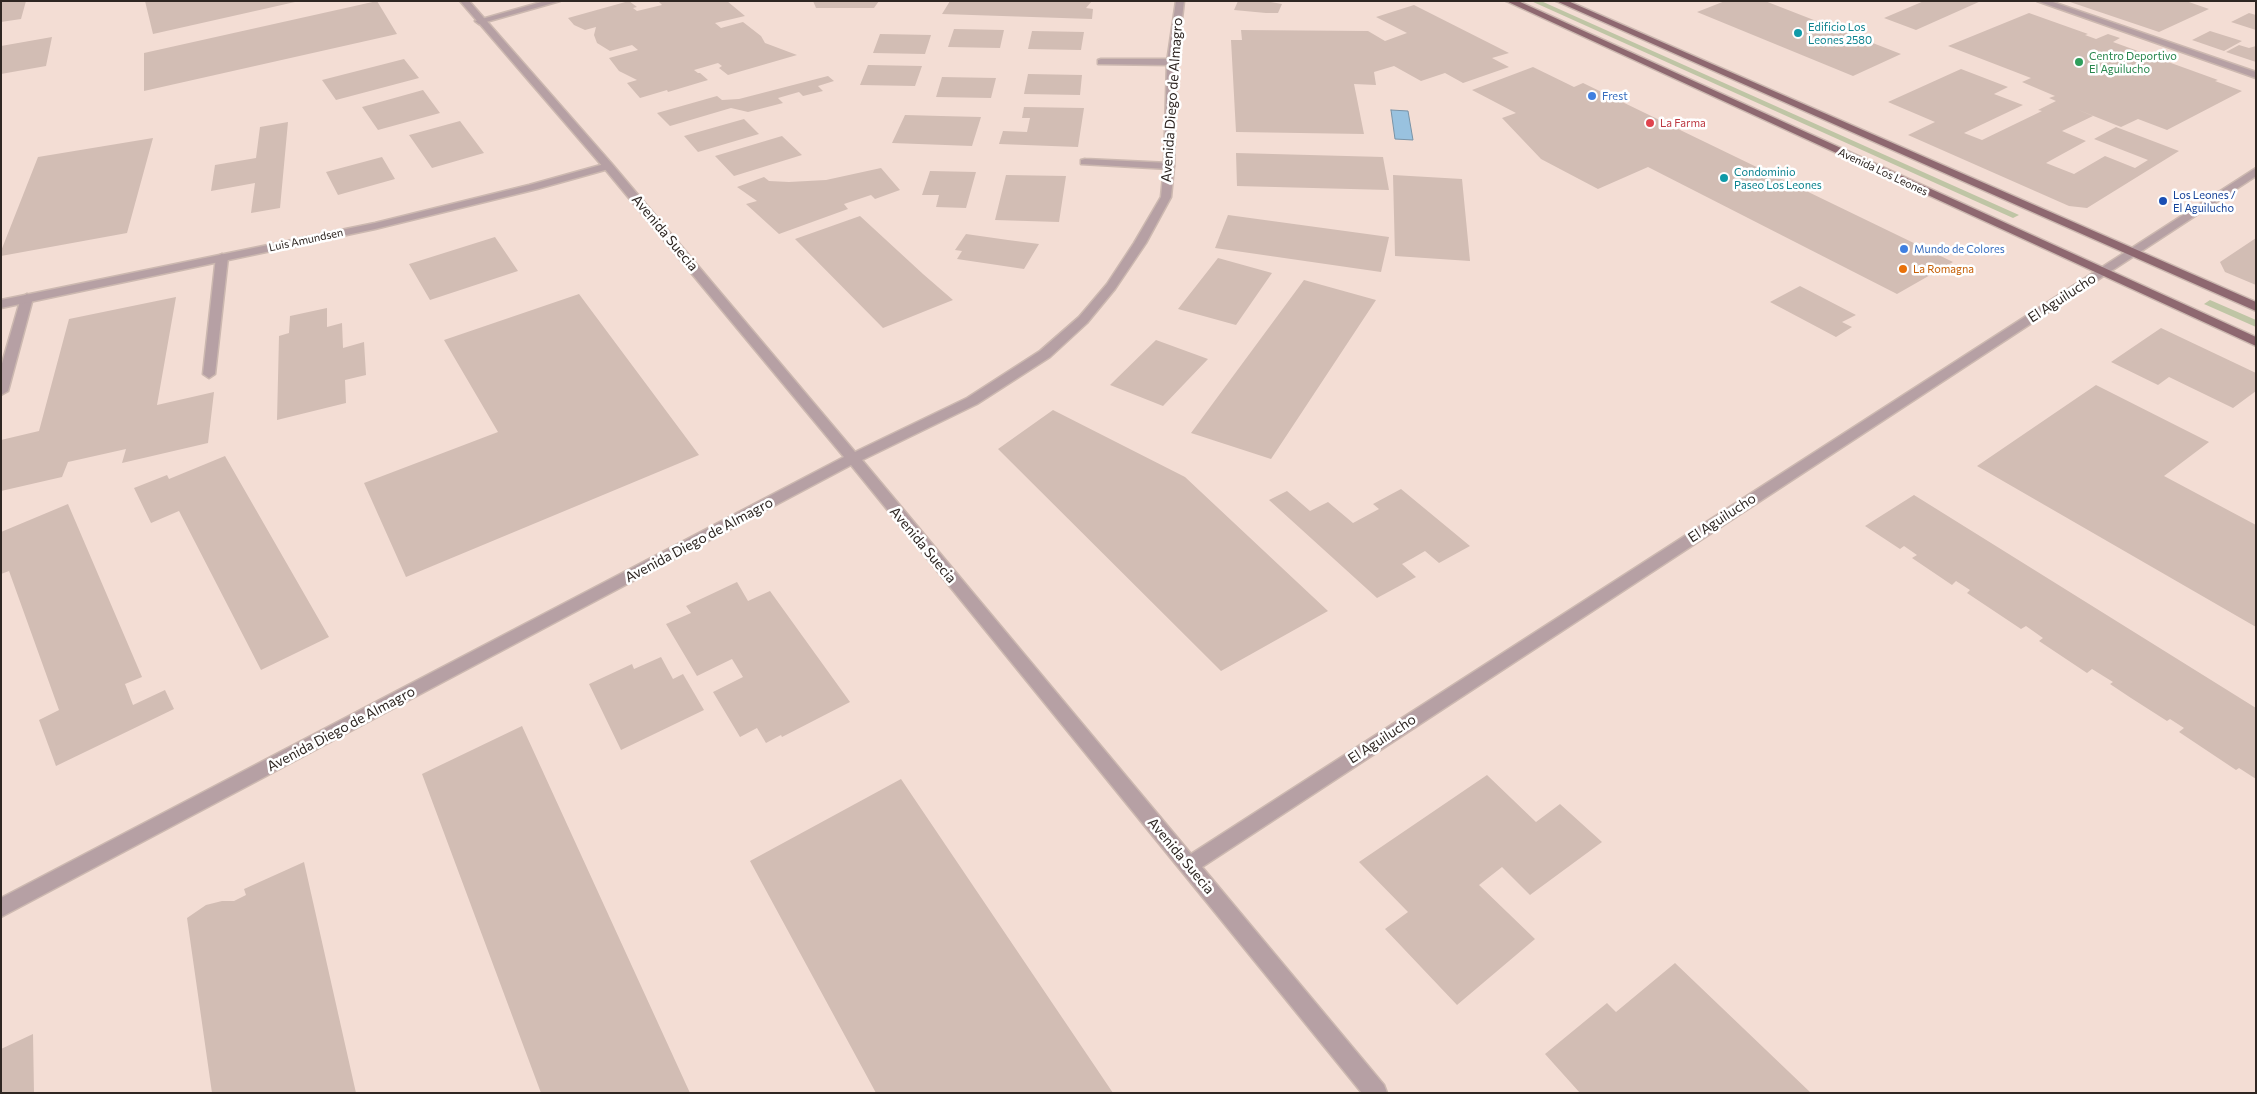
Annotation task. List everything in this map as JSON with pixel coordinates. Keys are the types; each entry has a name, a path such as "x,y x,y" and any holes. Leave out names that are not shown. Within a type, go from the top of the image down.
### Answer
{"main road":[{"name":"Avenida Los Leones","path":"1510,1 2256,342"},
{"name":"Avenida Los Leones","path":"1560,1 2256,306"}],"street":[{"name":"Avenida Suecia","path":"464,1 479,21 608,166 1188,866 1243,929 1376,1093"},
{"path":"479,21 556,1"},
{"name":"Avenida Diego de Almagro","path":"1,908 852,459 972,402 1045,354 1083,320 1111,286 1140,243 1166,198 1169,166 1172,62 1180,1"},
{"path":"2041,1 2256,75"},
{"path":"1101,62 1172,62"},
{"path":"1084,162 1169,166"},
{"name":"Luis Amundsen","path":"1,304 375,226 533,187 608,166"},
{"name":"El Aguilucho","path":"1188,866 2256,171"},
{"path":"209,374 222,257"},
{"path":"1,391 27,298"}],"green space":[{"path":"1531,1 1541,1 2019,215 2013,218"},
{"path":"2210,300 2256,320 2256,327 2204,304"}],"water":[{"path":"1391,110 1408,111 1413,140 1395,139"}],"building":[{"path":"1,1 26,1 21,19 1,22"},
{"path":"145,1 295,1 295,2 153,34"},
{"path":"377,1 397,34 144,91 144,53"},
{"path":"629,1 637,7 633,8 637,11 662,5 658,1 727,1 745,16 715,23 721,28 743,22 761,36 765,43 797,55 728,75 719,68 722,66 718,63 694,70 708,80 640,98 627,83 637,80 619,71 609,58 638,50 632,45 610,51 597,43 594,35 596,27 585,30 574,25 568,18"},
{"path":"813,1 879,1 874,8 816,8"},
{"path":"950,1 1092,1 1086,8 1093,9 1092,19 942,14"},
{"path":"1238,1 1265,1 1282,4 1278,13 1266,13 1234,10"},
{"name":"Edificio Los Leones 2580","path":"1725,1 1765,1 1901,54 1853,76 1697,12"},
{"path":"1924,1 1981,1 1916,30 1884,18"},
{"path":"2067,1 2186,1 2209,9 2159,32"},
{"path":"1414,5 1509,53 1492,58 1509,67 1463,83 1445,73 1421,81 1394,66 1374,72 1376,85 1354,84 1364,134 1236,132 1231,40 1242,40 1241,30 1368,31 1385,41 1407,33 1376,17"},
{"path":"2029,13 2088,34 2085,35 2096,39 2108,34 2120,38 2113,42 2218,80 2215,81 2242,91 2167,130 2138,119 2121,127 2076,109 2093,116 2062,131 2086,141 2046,163 2074,174 2105,156 2135,168 2148,160 2094,139 2116,127 2179,151 2087,208 2069,206 1908,135 1935,122 1888,102 1961,69 2008,87 1994,94 2023,105 1964,133 1982,140 2042,111 2038,110 2056,101 2049,98 2055,96 2022,82 2031,78 1948,46"},
{"path":"2249,13 2256,15 2256,30 2231,22"},
{"path":"954,29 1004,30 1000,48 948,47"},
{"path":"1032,31 1084,32 1081,50 1028,49"},
{"path":"2210,31 2242,41 2224,51 2192,40"},
{"path":"880,34 931,35 925,54 873,53"},
{"path":"52,37 46,66 1,74 1,46"},
{"path":"2239,45 2249,48 2256,46 2256,62 2226,52"},
{"path":"404,59 419,78 336,100 322,80"},
{"path":"868,65 922,66 915,86 860,85"},
{"name":"Condominio Paseo Los Leones","path":"1533,67 1574,87 1583,83 1953,262 1897,294 1648,167 1598,189 1541,159 1502,118 1516,113 1472,90"},
{"path":"1028,74 1082,75 1080,95 1024,94"},
{"path":"828,76 834,81 818,86 823,91 803,96 799,92 778,98 783,103 748,112 731,108 670,126 657,113 717,96 722,100 739,99"},
{"path":"942,77 996,78 991,98 936,97"},
{"path":"423,90 440,113 378,130 362,107"},
{"path":"1024,107 1084,108 1078,147 999,144 1003,131 1027,132 1030,118 1022,118"},
{"path":"905,115 981,117 972,146 892,143"},
{"path":"744,119 759,134 698,152 684,136"},
{"path":"460,121 484,153 432,168 409,135"},
{"path":"288,122 280,208 251,213 255,183 211,191 215,165 256,158 260,127"},
{"path":"782,136 802,155 734,176 715,156"},
{"path":"153,138 127,233 1,256 1,251 38,157"},
{"path":"1236,153 1383,157 1389,190 1237,186"},
{"path":"382,157 395,179 338,195 326,172"},
{"path":"881,168 900,190 875,199 871,195 844,204 848,209 779,234 746,204 757,201 737,187 764,177 769,181 789,182 826,180"},
{"path":"930,171 976,172 966,208 936,207 939,195 922,195"},
{"path":"1006,175 1066,176 1059,222 995,220"},
{"path":"1393,175 1462,179 1470,261 1395,256"},
{"path":"1228,215 1389,237 1381,272 1215,248"},
{"path":"860,216 953,300 883,328 795,239"},
{"path":"966,234 1039,244 1024,269 957,259 962,251 955,250"},
{"path":"495,237 518,271 430,300 409,264"},
{"path":"2256,238 2256,285 2225,272 2220,262"},
{"path":"1218,258 1272,273 1236,325 1178,309"},
{"path":"1304,280 1376,300 1271,459 1191,433"},
{"path":"1800,286 1856,315 1842,322 1852,327 1836,337 1770,302"},
{"path":"579,294 699,455 406,577 364,483 498,432 444,340"},
{"path":"176,297 157,405 214,392 208,443 122,463 126,449 68,462 62,477 1,491 1,440 39,431 69,319"},
{"path":"327,308 327,327 342,323 343,348 364,342 366,375 345,380 346,403 277,420 279,336 289,333 290,316"},
{"path":"2161,328 2256,373 2256,391 2233,408 2169,377 2158,385 2111,362"},
{"path":"1156,340 1208,359 1163,406 1110,385"},
{"path":"2096,385 2209,442 2164,476 2256,525 2256,627 1977,466"},
{"path":"1053,410 1185,477 1328,611 1221,671 998,449"},
{"path":"225,456 329,637 261,670 179,511 151,523 134,488 167,475 169,479"},
{"path":"1401,489 1470,546 1439,563 1425,551 1402,564 1416,577 1377,598 1269,500 1287,491 1310,511 1328,502 1353,523 1379,509 1373,504"},
{"path":"1914,495 2256,708 2256,779 2239,768 2236,770 2179,732 2184,728 2170,719 2167,721 2131,698 2110,684 2113,682 2092,669 2087,673 2039,641 2043,638 2026,626 2021,629 1967,593 1970,590 1956,581 1952,585 1912,558 1917,555 1904,546 1900,549 1865,526"},
{"path":"68,504 142,677 125,684 133,705 165,690 174,709 56,766 39,720 59,710 9,571 1,574 1,532"},
{"path":"737,582 748,601 770,591 850,702 782,737 781,735 766,743 757,728 740,737 713,692 743,677 732,659 697,676 666,624 691,613 686,606"},
{"path":"661,657 673,679 683,674 704,710 621,750 589,684 632,664 634,669"},
{"path":"522,726 690,1093 541,1093 422,774"},
{"path":"1487,775 1536,822 1560,804 1602,842 1530,895 1502,867 1479,885 1535,939 1457,1005 1385,929 1408,912 1359,862"},
{"path":"901,779 1113,1093 876,1093 750,861"},
{"path":"304,862 356,1093 212,1093 187,918 206,905 222,901 234,901 246,895 244,889"},
{"path":"1675,963 1811,1093 1580,1093 1545,1054 1607,1003 1616,1012"},
{"path":"33,1034 34,1093 1,1093 1,1049"}],"place":[{"name":"Edificio Los Leones 2580","path":"1798,33"},
{"name":"Centro Deportivo El Aguilucho","path":"2079,62"},
{"name":"Frest","path":"1592,96"},
{"name":"La Farma","path":"1650,123"},
{"name":"Condominio Paseo Los Leones","path":"1724,178"},
{"name":"Los Leones / El Aguilucho","path":"2163,201"},
{"name":"Mundo de Colores","path":"1904,249"},
{"name":"La Romagna","path":"1903,269"}]}
